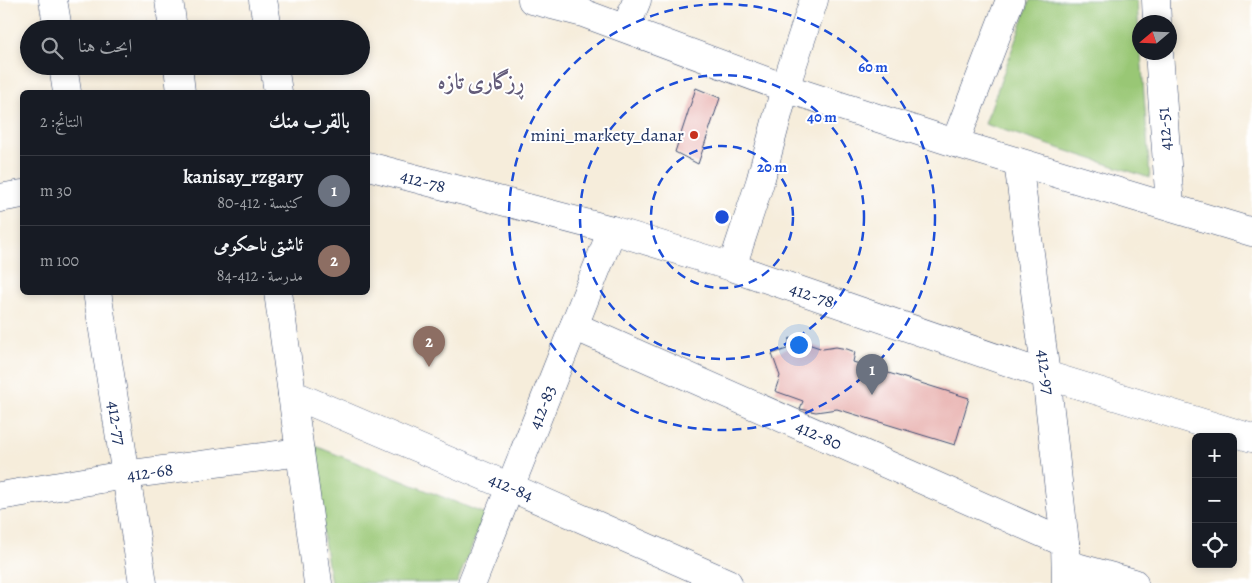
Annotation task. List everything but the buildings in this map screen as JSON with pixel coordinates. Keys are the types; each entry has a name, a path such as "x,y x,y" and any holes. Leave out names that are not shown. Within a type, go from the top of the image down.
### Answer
{"street":[{"path":"54,0 57,20"},
{"path":"169,0 172,20"},
{"path":"263,0 266,20"},
{"path":"532,0 583,13 785,88 955,143 1252,232"},
{"path":"626,28 637,0"},
{"path":"732,267 760,182 785,88 814,0"},
{"path":"955,143 1010,0"},
{"path":"1156,0 1157,15"},
{"name":"412-51","path":"1160,60 1170,206"},
{"path":"64,75 67,90"},
{"path":"179,75 181,90"},
{"path":"275,75 278,90"},
{"name":"412-97","path":"1018,162 1046,375 1066,563"},
{"name":"412-78","path":"370,167 612,230 732,267 1046,375 1252,438"},
{"path":"0,198 20,194"},
{"name":"412-83","path":"472,583 612,230"},
{"name":"412-77","path":"96,295 143,583"},
{"path":"278,295 318,583"},
{"name":"412-80","path":"574,326 1066,563 1134,583"},
{"name":"412-84","path":"292,394 728,583"},
{"name":"412-68","path":"0,496 125,475 300,452"}],"green space":[{"path":"1030,0 1137,0 1138,15 1132,15 1132,60 1142,60 1150,178 985,124"},
{"path":"308,443 485,514 457,583 331,583"}],"place":[{"name":"mini_markety_danar","path":"694,135"},
{"name":"ئاشتی ناحکومی","path":"429,367"},
{"name":"kanisay_rzgary","path":"872,395"}],"district":[{"name":"ڕزگاری تازە","path":"481,82"}]}
